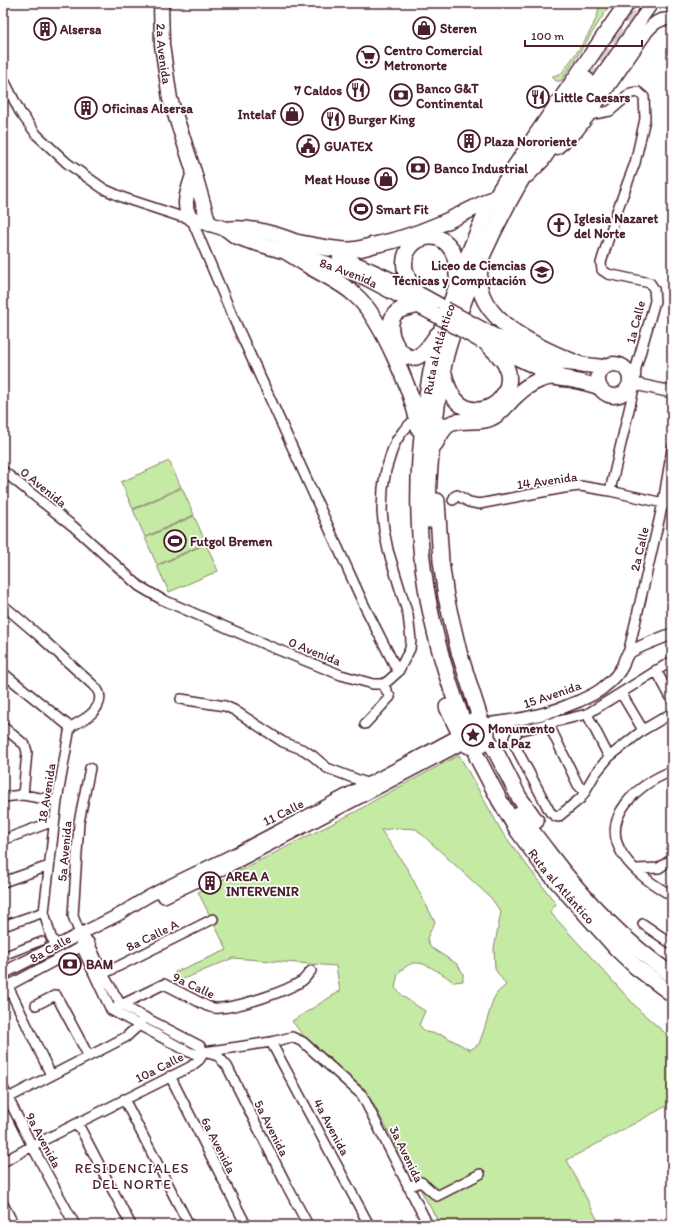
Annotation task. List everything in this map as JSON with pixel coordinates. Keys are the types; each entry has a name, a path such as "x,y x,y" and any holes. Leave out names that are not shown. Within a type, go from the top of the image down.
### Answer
{"highway":[{"name":"Ruta al Atlántico","path":"474,718 453,665 442,622 436,590 430,547 426,396 442,329 475,236 496,197 567,89 627,3"},
{"name":"Ruta al Atlántico","path":"474,718 444,669 429,610 421,560 418,479 427,455 443,369 452,336 480,259 526,171 587,80"},
{"path":"301,243 351,250 389,242 410,236 449,221 496,197"},
{"path":"442,329 420,356 410,358 402,352 393,341 390,324 393,318 397,312 417,298 407,277 405,268 405,258 412,244 426,237 440,239 448,244 453,251 457,267 457,286"},
{"path":"288,253 346,287 365,304 376,321 405,381 417,417 427,455"},
{"path":"480,259 479,282 484,298 495,314 507,326 533,343 560,357 582,365"},
{"path":"443,369 446,386 452,396 463,406 470,409 480,410 492,407 503,395 507,385 508,375 501,357 484,338"},
{"path":"427,455 445,427 451,422 483,421 490,419 501,412 518,394 533,383 550,377 569,379"},
{"path":"418,479 412,506 412,553 417,590 432,661 447,706 473,743 494,748 519,797 564,860 604,910 600,922 576,915 562,902 534,868 491,802 468,760 473,743"},
{"name":"Ruta al Atlántico","path":"600,922 632,944 672,975"},
{"name":"Ruta al Atlántico","path":"600,922 636,967 672,994"}],"main road":[{"name":"2a Avenida","path":"161,3 162,45 168,89 174,114 194,172 209,224"},
{"name":"Ruta al Atlántico","path":"514,192 543,161 652,3"},
{"path":"543,161 576,132 654,23 663,19 672,20"},
{"path":"191,218 188,215 186,205 194,172"},
{"name":"8a Avenida","path":"191,218 226,229 235,236 328,264 417,298"},
{"name":"8a Avenida","path":"226,229 238,227 264,232 301,243 370,269 526,362 569,379 589,383 598,387"},
{"name":"8a Avenida","path":"484,338 550,361 603,367"},
{"path":"612,364 622,366 629,373 632,384 625,392 615,396 605,394 598,387 598,376 603,367 612,364"}],"street":[{"name":"8a Avenida","path":"3,78 20,112 37,135 67,163 104,189 124,198 191,218"},
{"name":"1a Calle","path":"589,115 610,111 631,93 638,92 644,97 645,119 635,162 617,211 601,263 602,270 608,274 650,283 654,289 655,300 632,384 610,491"},
{"path":"191,218 232,315 364,605 398,672"},
{"path":"632,384 672,392"},
{"path":"365,724 390,697 383,684 398,672 410,649 411,635 408,615 388,550 382,511 383,488 386,470 394,446 403,431 417,417"},
{"name":"2a Calle","path":"628,654 668,504 672,449"},
{"name":"0 Avenida","path":"3,471 74,528 139,586 161,599 269,646 341,675 373,684 383,684"},
{"name":"14 Avenida","path":"453,500 457,495 469,502 479,504 580,486 668,504"},
{"path":"3,605 49,644 93,685 99,693 98,702 94,712 86,719 70,727 3,673"},
{"path":"628,654 658,639 672,634"},
{"name":"15 Avenida","path":"512,721 473,743 463,724 474,718 512,721 544,721 564,708 592,695 604,687 622,667 628,654"},
{"path":"672,661 587,714 544,721 518,731 514,742 550,812 555,816 560,816 581,798 595,774 609,757 643,730 672,713"},
{"path":"656,670 672,700"},
{"path":"621,693 643,730"},
{"path":"180,699 225,706 234,710 282,742 304,750 327,768 371,788"},
{"path":"587,714 609,757"},
{"path":"473,743 487,727 474,718"},
{"path":"544,721 578,785 585,792"},
{"path":"3,727 25,746 26,752 22,795"},
{"name":"18 Avenida","path":"57,946 51,937 44,912 54,821 70,727"},
{"name":"11 Calle","path":"3,974 120,914 158,891 371,788 473,743"},
{"name":"5a Avenida","path":"90,768 79,822 72,916 85,944 120,1005 141,1021"},
{"path":"672,771 654,780 631,797 618,816 615,836 623,855 636,869 645,878 672,896"},
{"path":"3,797 22,795 57,801"},
{"path":"3,840 54,821"},
{"path":"636,869 659,868 672,859"},
{"path":"3,882 49,866"},
{"path":"3,926 44,912"},
{"name":"8a Calle A","path":"103,974 213,919"},
{"path":"643,924 672,944"},
{"path":"3,956 42,941"},
{"name":"5a Avenida","path":"85,944 111,1010 200,1046 204,1052 218,1056 227,1066 308,1225"},
{"name":"8a Calle","path":"6,987 85,944"},
{"name":"9a Calle","path":"111,1010 164,984 207,1006 220,1008 258,1000 304,980 311,971"},
{"path":"3,974 6,987 51,1075"},
{"path":"36,1005 56,995 88,1055"},
{"path":"8,1098 88,1055 126,1037 141,1021"},
{"name":"3a Avenida","path":"271,1042 292,1037 303,1042 362,1095 428,1225"},
{"path":"204,1052 271,1042"},
{"name":"4a Avenida","path":"271,1042 369,1225"},
{"name":"10a Calle","path":"3,1162 124,1099 190,1067 199,1060 204,1052"},
{"name":"6a Avenida","path":"170,1076 246,1225"},
{"name":"9a Avenida","path":"3,1088 32,1146 75,1225"},
{"path":"124,1099 189,1225"},
{"path":"78,1124 131,1225"},
{"path":"408,1186 421,1182 437,1196 480,1174"},
{"path":"3,1204 14,1225"}],"green space":[{"path":"600,3 611,3 562,80 556,81 552,77 554,75 556,76 561,74 585,40 595,22"},
{"path":"169,461 181,487 133,509 121,482"},
{"path":"182,488 194,515 145,537 133,510"},
{"name":"Futgol Bremen","path":"194,516 206,543 157,565 145,538"},
{"path":"206,544 218,571 169,592 157,566"},
{"path":"459,755 502,832 556,904 550,912 640,1011 672,1039 672,1103 567,1160 600,1225 440,1225 365,1089 315,1051 292,1021 340,991 336,966 233,958 179,981 175,972 227,950 198,892 357,811","holes":["399,828 416,829 491,898 501,912 494,948 495,969 506,985 497,993 493,1000 479,1044 470,1050 443,1035 426,1032 419,1025 425,1011 405,998 395,988 398,973 414,963 424,964 454,982 463,981 463,973 457,964 430,947 427,938 435,922 408,870 381,830"]}],"tunnel":[{"path":"587,80 642,3"},
{"path":"469,712 486,753"}],"place":[{"name":"Steren","path":"424,28"},
{"name":"Alsersa","path":"45,29"},
{"name":"Centro Comercial Metronorte","path":"368,57"},
{"name":"7 Caldos","path":"358,90"},
{"name":"Banco G&T Continental","path":"401,95"},
{"name":"Little Caesars","path":"538,97"},
{"name":"Oficinas Alsersa","path":"86,108"},
{"name":"Intelaf","path":"292,114"},
{"name":"Burger King","path":"333,119"},
{"name":"Plaza Nororiente","path":"469,141"},
{"name":"GUATEX","path":"308,146"},
{"name":"Banco Industrial","path":"418,168"},
{"name":"Meat House","path":"386,179"},
{"name":"Smart Fit","path":"361,209"},
{"name":"Iglesia Nazaret del Norte","path":"559,225"},
{"name":"Liceo de Ciencias Técnicas y Computación","path":"542,272"},
{"name":"Futgol Bremen","path":"175,541"},
{"name":"Monumento a la Paz","path":"473,735"},
{"name":"AREA A INTERVENIR","path":"210,883"},
{"name":"BAM","path":"70,964"}],"district":[{"name":"RESIDENCIALES DEL NORTE","path":"132,1176"}]}
